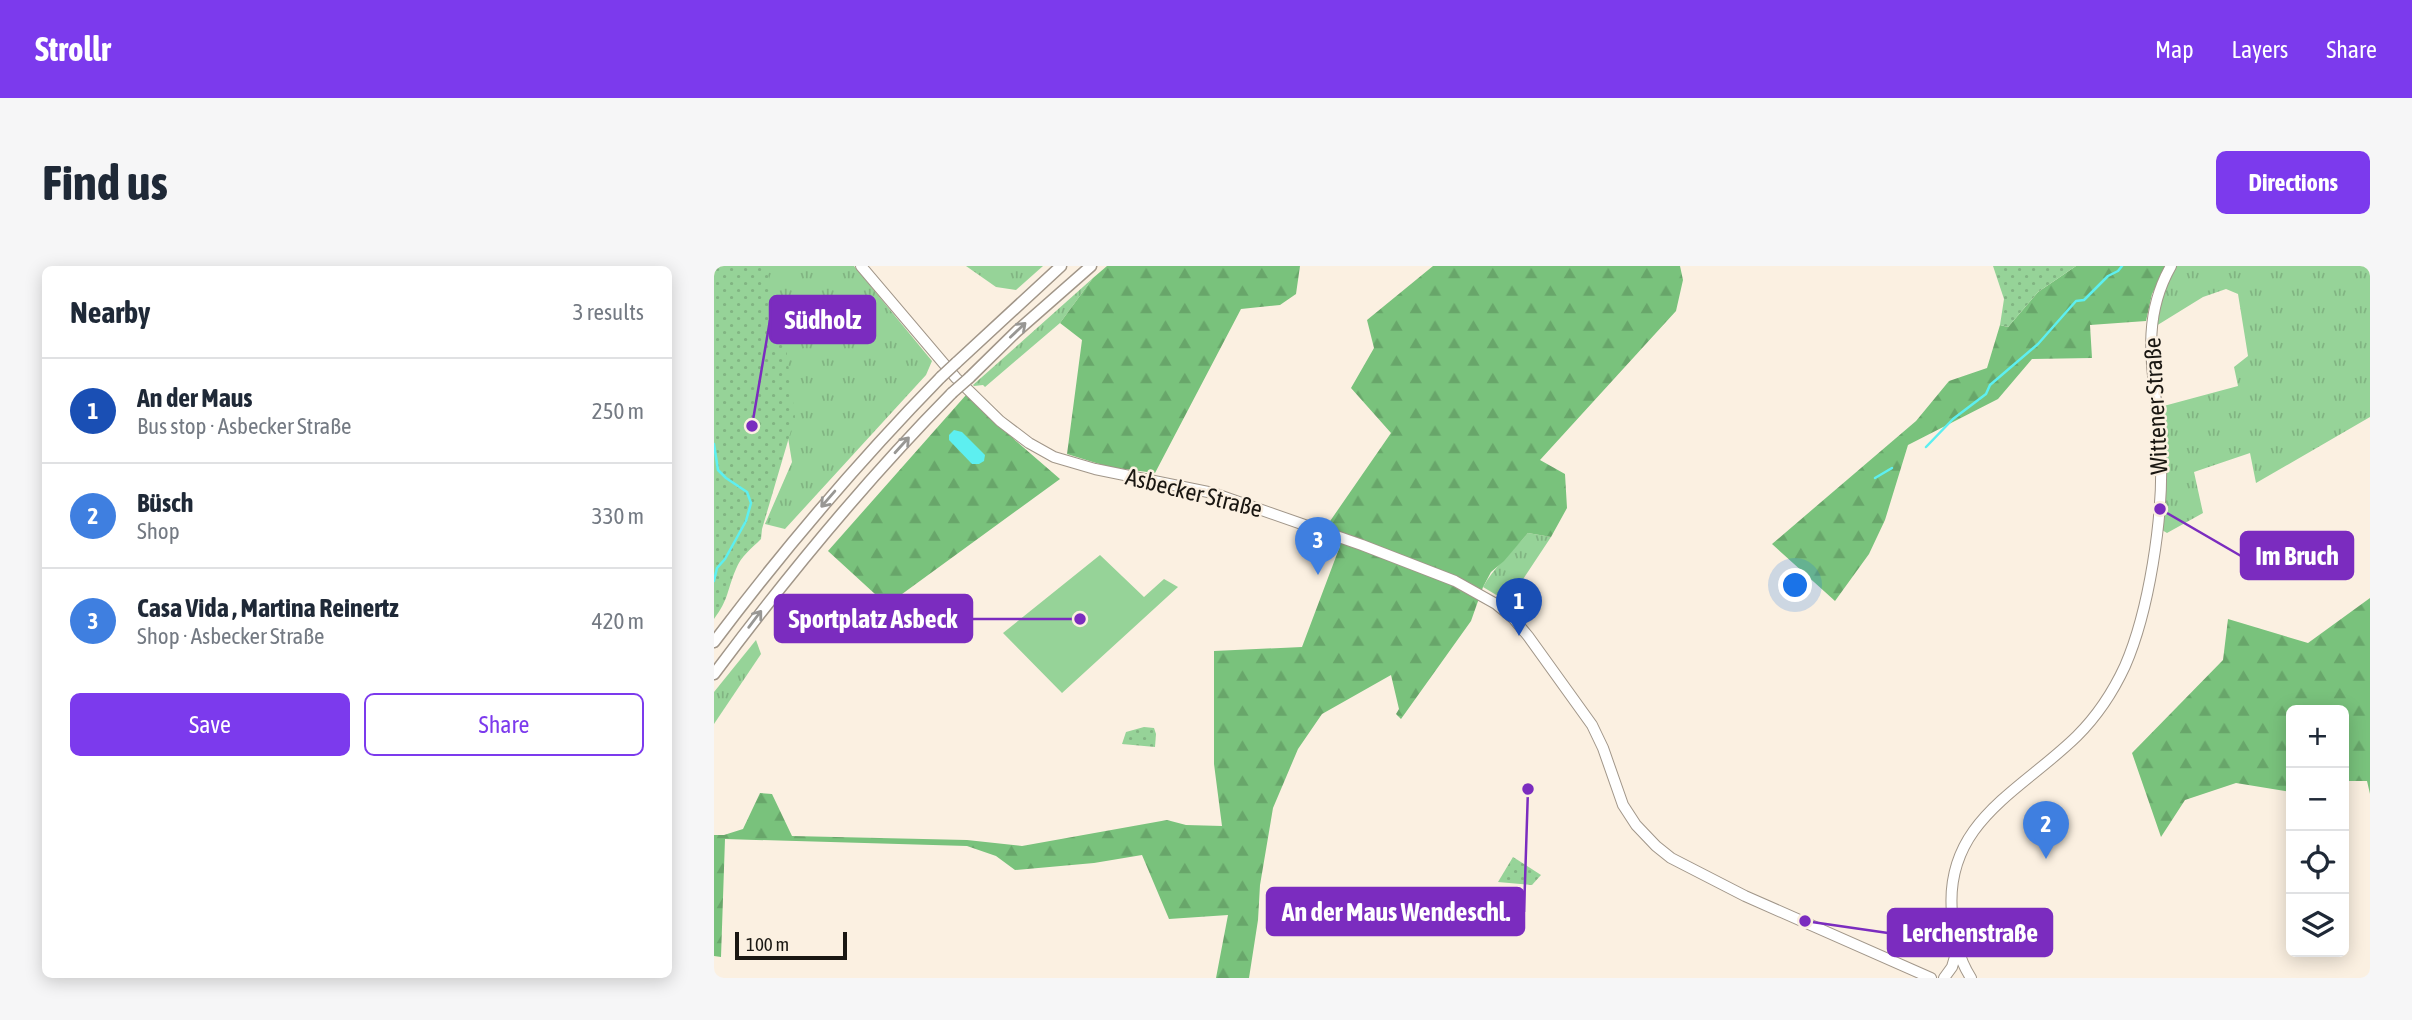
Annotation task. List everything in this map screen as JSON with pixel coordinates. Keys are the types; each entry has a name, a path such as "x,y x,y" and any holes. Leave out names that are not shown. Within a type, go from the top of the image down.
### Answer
{"highway":[{"path":"714,642 819,510 898,421 941,377 1061,266"},
{"path":"714,674 820,538 887,461 952,393 1090,266"}],"main road":[{"name":"Asbecker Straße","path":"861,266 956,378 1000,421 1029,443 1054,457 1095,469 1213,493 1443,576 1496,604 1513,618 1528,636 1580,706 1597,735 1623,805 1636,825 1656,846 1671,858 1745,896 1931,978"},
{"name":"Wittener Straße","path":"1969,975 1957,950 1951,902 1952,877 1964,844 1984,816 2087,726 2116,684 2132,647 2151,569 2161,491 2161,439 2150,340 2156,300 2171,266"},
{"path":"1946,978 1957,950"},
{"path":"1946,978 1969,975"}],"green space":[{"path":"714,266 766,266 786,347 795,417 761,539 738,564 725,600 714,619"},
{"path":"760,266 854,266 932,361 926,375 785,529 765,524 792,462"},
{"path":"966,266 1043,266 1016,290 996,287"},
{"path":"1107,266 1300,266 1296,294 1280,305 1241,309 1155,473 1109,467 1067,454 1082,340 1060,323 1093,278"},
{"path":"1433,266 1680,266 1683,280 1676,311 1540,460 1565,474 1567,508 1551,537 1528,533 1491,572 1471,621 1401,719 1396,714 1399,709 1391,675 1322,714 1298,749 1273,808 1260,885 1258,920 1249,978 1216,978 1228,915 1169,919 1142,855 1094,863 1015,870 996,856 967,846 725,839 721,957 714,956 714,835 743,829 760,793 772,794 792,836 967,840 1022,846 1167,820 1186,825 1222,826 1214,764 1214,651 1302,647 1340,546 1326,527 1391,433 1351,388 1374,348 1367,320"},
{"path":"1993,266 2076,266 2038,292 2008,327 2000,325 2004,299"},
{"path":"2076,266 2167,266 2152,294 2146,321 2090,325 2092,358 2032,359 1998,399 1908,445 1885,520 1869,554 1835,601 1772,544 1916,421 1949,381 1987,368 2000,325 2008,327 2038,292"},
{"path":"2176,266 2370,266 2370,417 2256,483 2250,453 2194,472 2203,513 2167,533 2162,530 2165,468 2160,407 2238,386 2234,367 2248,356 2238,294 2226,289 2203,297 2156,326 2161,299"},
{"path":"1093,278 1060,323 985,387 973,385"},
{"path":"966,395 1060,479 887,605 828,551"},
{"path":"1528,533 1551,537 1508,602 1483,587"},
{"path":"1100,555 1144,597 1164,579 1178,587 1062,693 1003,633"},
{"path":"2370,598 2370,794 2367,781 2349,781 2349,705 2286,705 2286,791 2236,783 2185,800 2161,837 2132,753 2223,660 2228,619 2308,643"},
{"path":"756,640 761,654 714,724 714,692"},
{"path":"1144,727 1154,728 1155,747 1122,744 1126,732"},
{"path":"1513,857 1541,875 1532,885 1498,882"}],"water":[{"path":"954,430 962,432 985,455 984,461 972,464 949,440 949,435"}],"waterway":[{"path":"1926,447 1953,419 1986,394 1990,385 2038,344 2076,301 2084,300 2122,266"},
{"path":"714,444 718,470 747,492 751,503 746,521 717,568 714,581"},
{"path":"1875,478 1892,468"}],"place":[{"name":"Südholz","path":"752,426"},
{"name":"Im Bruch","path":"2160,509"},
{"name":"Casa Vida , Martina Reinertz","path":"1318,575"},
{"name":"Sportplatz Asbeck","path":"1080,619"},
{"name":"An der Maus","path":"1519,636"},
{"name":"An der Maus Wendeschl.","path":"1528,789"},
{"name":"Büsch","path":"2046,859"},
{"name":"Lerchenstraße","path":"1805,921"}]}
